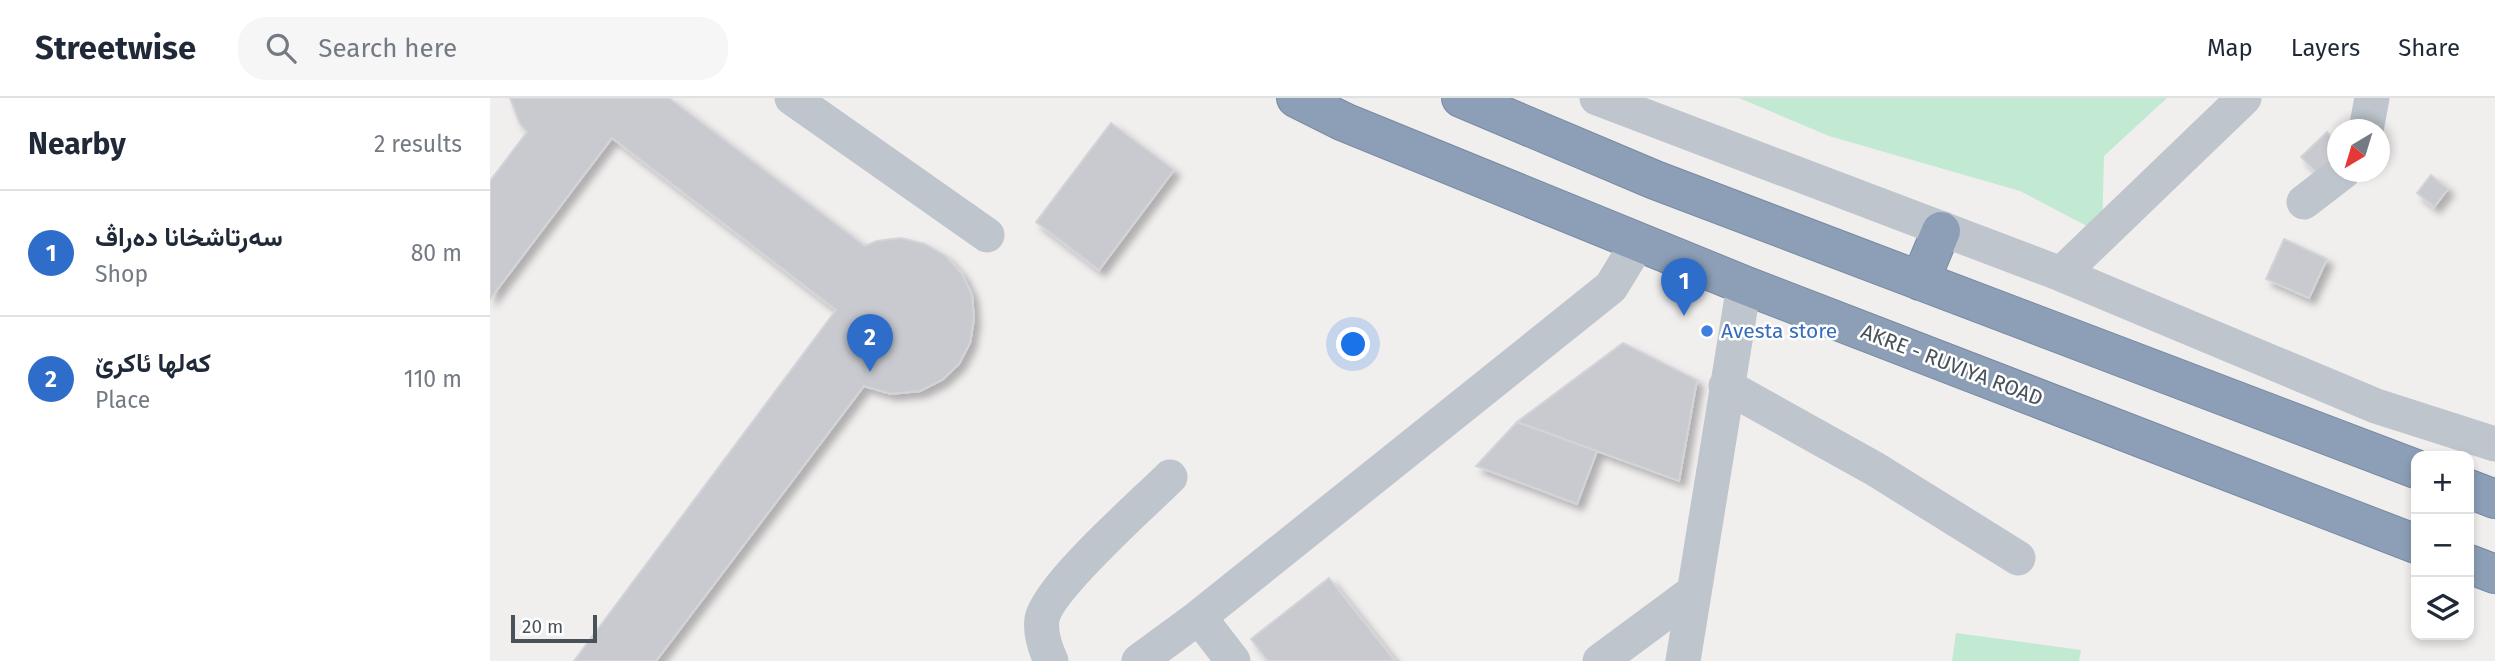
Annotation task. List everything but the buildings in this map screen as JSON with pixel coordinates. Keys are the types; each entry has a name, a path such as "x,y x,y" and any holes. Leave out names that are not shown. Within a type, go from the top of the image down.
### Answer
{"highway":[{"name":"AKRE - RUVIYA ROAD","path":"1296,98 1344,122 1744,285 2411,542"},
{"path":"1461,98 1655,180 2411,467"},
{"path":"1920,281 1941,231"},
{"path":"2474,491 2495,499"},
{"path":"2474,566 2495,574"}],"street":[{"path":"1597,98 1941,231 2061,274 2376,406 2495,444"},
{"path":"2061,274 2244,98"},
{"path":"2368,119 2372,98"},
{"path":"802,101 986,234"},
{"path":"2304,202 2330,182"},
{"path":"1139,661 1199,617 1611,286 1639,241"},
{"path":"1683,661 1744,285"},
{"path":"1726,386 1875,469 2018,558"},
{"path":"1051,661 1044,646 1042,618 1054,593 1170,477"},
{"path":"1600,661 1692,593"},
{"path":"1199,617 1233,661"}],"green space":[{"path":"1739,98 2167,98 2104,156 2102,234 2020,191 1829,136"},
{"path":"1956,633 2081,650 2079,661 1952,661"}],"place":[{"name":"سەرتاشخانا دەراڤ","path":"1684,316"},
{"name":"Avesta store","path":"1707,331"},
{"name":"کەلها ئاکرێ","path":"870,372"}]}
